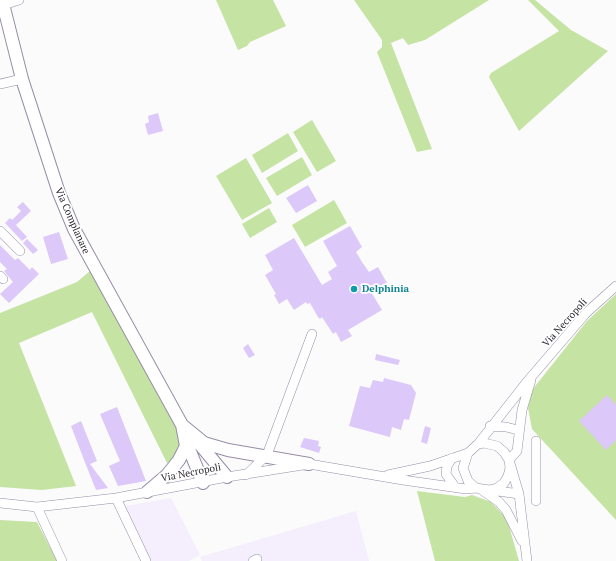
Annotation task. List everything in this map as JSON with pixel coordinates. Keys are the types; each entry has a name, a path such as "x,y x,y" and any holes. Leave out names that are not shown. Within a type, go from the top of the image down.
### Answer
{"main road":[{"name":"Via Complanare","path":"2,4 22,80 59,193 74,229 189,437"},
{"path":"189,437 212,446 309,464"},
{"path":"189,437 227,477"},
{"path":"189,437 203,482"},
{"path":"147,492 167,475 179,460 189,437"}],"street":[{"path":"2,4 19,0"},
{"path":"0,84 22,80"},
{"path":"0,231 20,251"},
{"name":"Via Necropoli","path":"478,444 490,426 586,313 616,286"},
{"path":"246,475 267,455 312,334"},
{"name":"Via Necropoli","path":"509,460 517,451 518,430 522,410 532,378"},
{"path":"490,426 506,427 518,430"},
{"path":"536,441 536,501"},
{"path":"524,546 525,534 519,494 509,460 504,452 497,446 478,444 468,453 464,461 465,475 468,481 482,489 499,502 506,510 524,546 527,561"},
{"path":"385,476 430,466 468,453"},
{"path":"452,458 447,466 446,474 455,487"},
{"path":"482,489 497,488 504,483 510,468 509,460"},
{"name":"Via Necropoli","path":"0,503 37,507 116,498 227,477 309,464 455,487 519,494"},
{"path":"116,498 146,561"},
{"path":"37,507 62,561"}],"shaded area":[{"path":"171,498 200,555 189,561 151,561 125,506"},
{"path":"356,511 369,561 202,561 200,557"}],"green space":[{"path":"216,0 273,0 286,26 250,42 247,46 238,50"},
{"path":"354,0 489,0 425,40 408,45 403,38 391,43 432,149 417,152 377,52 382,47 382,40"},
{"path":"528,0 535,0 571,30 608,51 519,131 489,77 491,73 559,31"},
{"path":"312,120 336,161 317,172 293,132"},
{"path":"288,133 298,151 262,173 252,155"},
{"path":"302,157 312,175 277,196 266,178"},
{"path":"246,158 272,203 242,220 216,176"},
{"path":"334,200 347,223 305,247 292,225"},
{"path":"269,208 277,222 250,238 242,224"},
{"path":"90,271 111,306 180,433 182,441 176,457 167,463 92,312 19,343 76,486 42,490 0,487 0,313 77,282"},
{"path":"616,294 616,520 532,429 528,408 532,390 587,321"},
{"path":"417,491 465,497 472,495 491,502 507,519 519,561 435,561"},
{"path":"0,520 37,522 57,561 0,561"}],"building":[{"path":"158,113 163,131 148,135 145,124 149,122 148,116"},
{"path":"308,185 317,201 296,213 286,198"},
{"path":"23,202 31,211 16,225 27,237 22,241 5,223 10,218 12,220 21,211 17,207"},
{"name":"Delphinia","path":"350,226 362,247 356,252 362,262 369,272 378,267 387,283 371,292 382,310 348,330 352,336 341,342 336,332 333,334 322,317 320,319 318,317 310,303 307,304 306,302 294,310 287,299 279,304 274,295 276,294 265,275 273,270 265,255 294,238 322,285 332,279 328,272 337,266 323,241"},
{"path":"59,232 68,259 51,264 43,237"},
{"path":"27,239 38,250 33,254 23,243"},
{"path":"0,245 15,260 18,258 30,270 32,267 39,274 9,303 0,294 13,282 4,271 7,269 0,262"},
{"path":"248,344 255,355 249,358 243,348"},
{"path":"376,354 400,360 398,365 375,360"},
{"path":"384,378 411,385 416,393 409,420 404,419 401,430 392,427 390,437 349,426 360,386 370,388 373,380 383,382"},
{"path":"607,395 616,405 616,440 606,450 579,421"},
{"path":"117,407 146,481 118,486 109,466 120,461 100,414"},
{"path":"81,421 97,461 90,464 108,488 96,490 71,426"},
{"path":"425,426 431,428 427,444 421,442"},
{"path":"304,438 319,441 318,446 321,447 319,453 300,447"}],"place":[{"name":"Delphinia","path":"354,289"}]}
